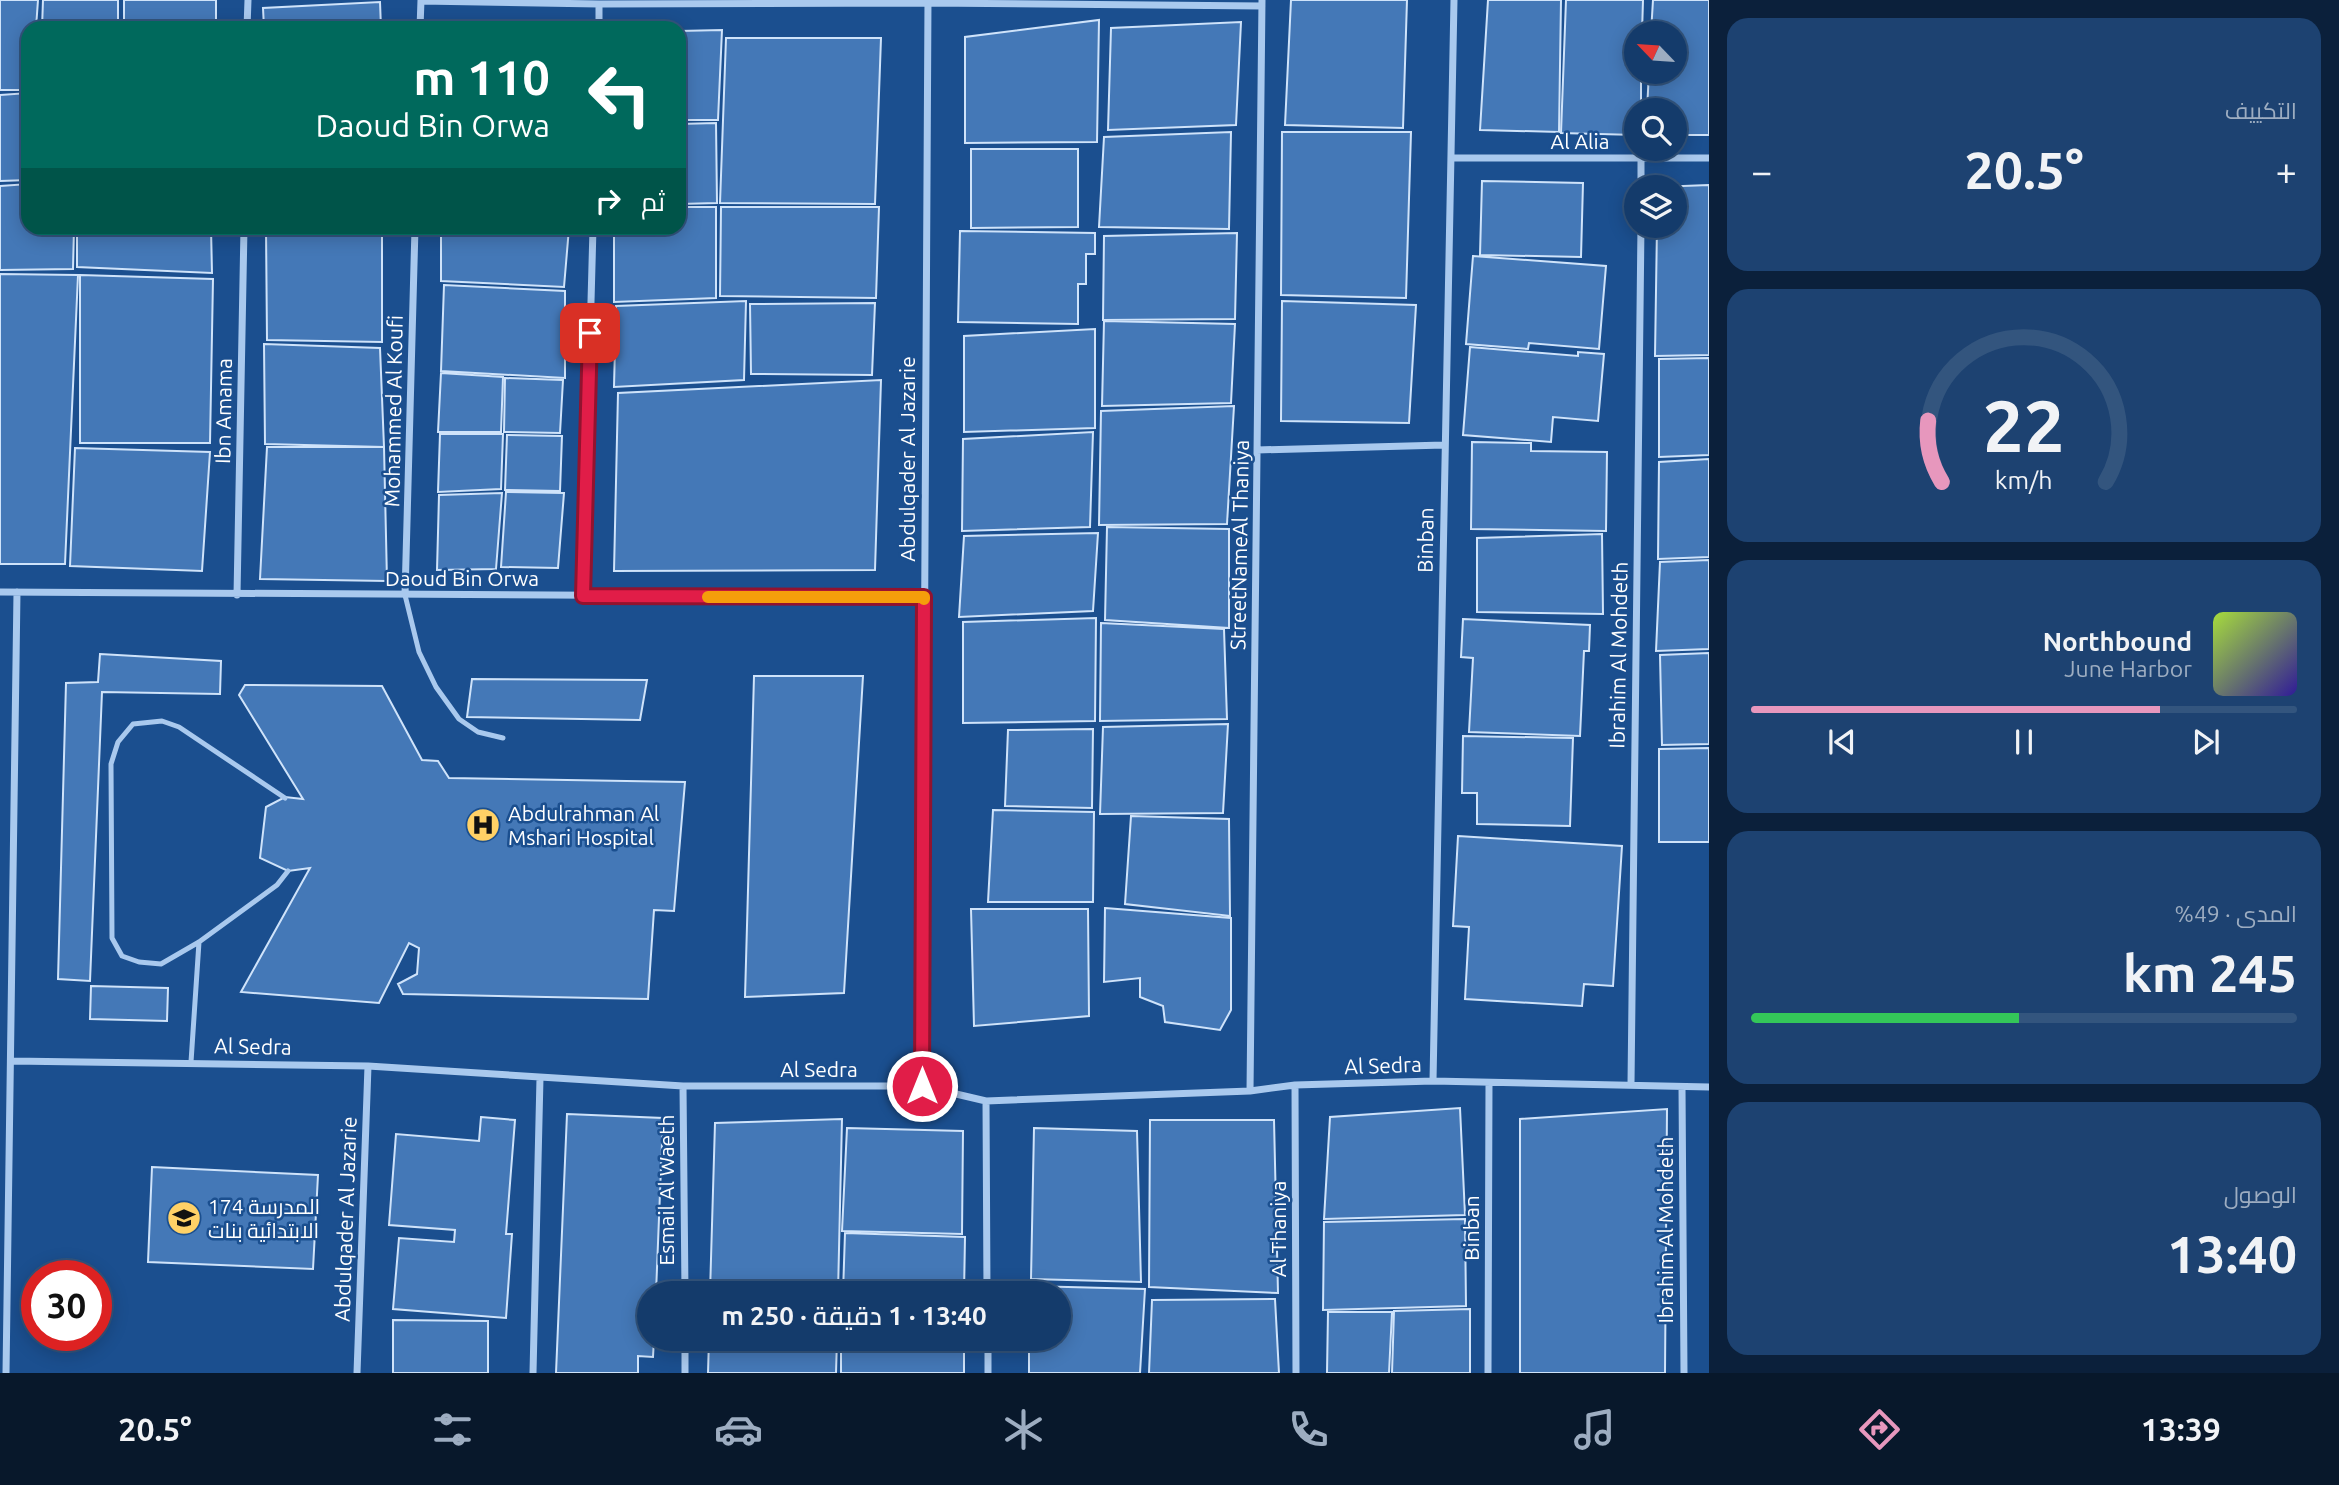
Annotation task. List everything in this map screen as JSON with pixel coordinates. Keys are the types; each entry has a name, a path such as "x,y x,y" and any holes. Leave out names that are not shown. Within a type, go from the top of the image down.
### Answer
{"street":[{"path":"247,21 248,0"},
{"path":"420,21 421,0 599,4 928,1 1262,3"},
{"name":"Binban","path":"1433,1081 1454,0"},
{"name":"Abdulqader Al Jazarie","path":"922,1086 928,1"},
{"name":"StreetNameAl Thaniya","path":"1250,1091 1262,3"},
{"path":"599,4 599,21"},
{"name":"Al Alia","path":"1451,158 1624,159"},
{"name":"Al Alia","path":"1687,158 1709,158"},
{"name":"Ibn Amama","path":"237,595 244,235"},
{"name":"Mohammed Al Koufi","path":"405,595 415,235"},
{"path":"583,596 593,235"},
{"name":"Ibrahim Al Mohdeth","path":"1631,1084 1641,238"},
{"path":"1257,450 1444,445"},
{"name":"Daoud Bin Orwa","path":"0,592 924,597"},
{"path":"6,1373 17,592"},
{"name":"Al Sedra","path":"12,1061 368,1066 683,1086 922,1086 986,1101 1250,1091 1296,1085 1433,1081 1709,1087"},
{"name":"Abdulqader Al Jazarie","path":"357,1373 368,1066"},
{"path":"533,1373 540,1078"},
{"name":"Binban","path":"1488,1373 1489,1083"},
{"name":"Al Thaniya","path":"1296,1085 1296,1373"},
{"name":"Esmail Al Waeth","path":"683,1086 685,1281"},
{"name":"Ibrahim Al Mohdeth","path":"1682,1087 1684,1373"},
{"path":"986,1101 988,1281"},
{"path":"685,1351 685,1373"},
{"path":"988,1351 988,1373"}],"lane":[{"path":"405,595 419,652 436,687 458,719 478,732 503,738"},
{"path":"285,797 179,727 162,721 133,724 118,742 111,764 112,938 122,956 139,962 161,964 199,942 277,885 288,871"},
{"path":"191,1062 199,942"}],"building":[{"path":"0,0 38,0 36,21 21,21 21,90 0,90"},
{"path":"43,0 118,0 118,21 42,21"},
{"path":"124,0 216,0 216,21 124,21"},
{"path":"1291,0 1407,0 1403,128 1285,125"},
{"path":"1488,0 1561,0 1559,132 1480,130"},
{"path":"1566,0 1643,0 1642,21 1624,21 1624,84 1641,84 1641,98 1624,98 1624,135 1561,133"},
{"path":"1653,0 1709,0 1709,135 1687,135 1687,98 1648,98 1648,84 1687,84 1687,21 1652,21"},
{"path":"380,2 381,21 264,21 263,8"},
{"path":"1099,20 1097,142 965,143 965,37"},
{"path":"1241,22 1236,125 1108,130 1111,28"},
{"path":"722,30 718,120 686,120 686,31"},
{"path":"726,38 881,38 875,204 720,203"},
{"path":"21,94 21,180 0,181 0,95"},
{"path":"716,123 717,203 686,204 686,124"},
{"path":"1231,132 1229,229 1099,227 1104,137"},
{"path":"1282,132 1411,132 1406,298 1281,295"},
{"path":"971,149 1078,149 1078,227 971,228"},
{"path":"1482,181 1583,183 1581,257 1480,255"},
{"path":"21,184 21,235 74,235 73,269 0,270 0,186"},
{"path":"1709,185 1709,355 1655,356 1657,238 1687,238 1687,186"},
{"path":"686,207 716,207 716,298 614,302 614,235 686,235"},
{"path":"721,207 879,207 876,298 720,296"},
{"path":"960,231 1095,233 1095,254 1086,254 1086,284 1078,284 1078,324 958,322"},
{"path":"1237,233 1235,319 1103,320 1104,236"},
{"path":"77,235 211,235 212,273 77,267"},
{"path":"266,235 382,235 382,342 267,340"},
{"path":"441,235 568,235 564,287 441,281"},
{"path":"1473,256 1606,266 1599,349 1529,343 1528,349 1466,344"},
{"path":"0,274 78,275 65,564 0,564"},
{"path":"80,275 213,279 210,443 80,443"},
{"path":"444,285 565,291 565,378 441,371"},
{"path":"746,301 744,380 614,387 616,306"},
{"path":"1282,301 1416,305 1409,423 1281,421"},
{"path":"875,303 872,375 751,374 750,304"},
{"path":"1104,321 1235,324 1231,403 1102,406"},
{"path":"1095,329 1095,428 964,432 964,336"},
{"path":"264,344 380,348 384,447 265,444"},
{"path":"1470,347 1578,356 1578,352 1604,354 1598,421 1553,417 1551,442 1463,435"},
{"path":"1709,358 1709,455 1659,457 1659,359"},
{"path":"441,373 503,377 501,432 438,432"},
{"path":"505,378 563,380 560,433 504,432"},
{"path":"881,380 875,570 614,571 618,393"},
{"path":"1234,406 1227,524 1099,525 1101,411"},
{"path":"1093,432 1090,527 962,531 963,439"},
{"path":"440,434 503,434 501,489 438,492"},
{"path":"507,435 562,436 560,491 505,490"},
{"path":"1472,442 1531,443 1531,451 1607,452 1606,531 1471,529"},
{"path":"267,447 384,447 387,581 260,579"},
{"path":"75,448 210,452 202,571 70,566"},
{"path":"1709,459 1709,557 1658,559 1659,462"},
{"path":"506,492 564,493 558,568 501,567"},
{"path":"502,493 496,569 437,570 439,495"},
{"path":"1107,527 1229,529 1229,628 1105,620"},
{"path":"1098,533 1093,611 959,617 964,536"},
{"path":"1602,534 1603,614 1477,612 1477,538"},
{"path":"1709,560 1709,649 1656,651 1660,562"},
{"path":"1096,618 1095,721 963,723 963,622"},
{"path":"1463,619 1590,625 1589,651 1584,651 1580,736 1469,732 1473,658 1461,657"},
{"path":"1101,623 1224,629 1227,719 1100,721"},
{"path":"1709,653 1709,744 1662,745 1660,655"},
{"path":"100,654 221,661 220,694 102,692 90,981 58,979 66,683 98,682"},
{"path":"754,676 863,676 844,993 745,997"},
{"path":"472,679 647,680 640,720 467,717"},
{"path":"245,685 382,686 422,760 438,761 449,778 685,782 674,911 654,910 648,999 403,994 398,984 417,974 419,948 409,943 379,1003 241,992 310,868 288,871 260,858 266,807 285,797 303,799 239,695"},
{"path":"1228,724 1223,813 1100,814 1103,727"},
{"path":"1093,729 1092,808 1005,806 1008,730"},
{"path":"1463,736 1573,738 1570,826 1477,824 1477,793 1462,793"},
{"path":"1709,748 1709,842 1659,842 1659,749"},
{"path":"993,810 1094,812 1093,902 988,902"},
{"path":"1131,816 1229,819 1230,916 1125,904"},
{"path":"1458,836 1622,846 1613,986 1584,984 1582,1006 1465,999 1469,927 1453,926"},
{"path":"1105,908 1231,918 1231,1010 1220,1030 1165,1022 1163,1006 1140,997 1140,978 1104,982"},
{"path":"971,909 1088,909 1089,1016 974,1026"},
{"path":"91,986 168,988 167,1021 90,1019"},
{"path":"1460,1108 1465,1215 1324,1219 1330,1117"},
{"path":"1667,1109 1665,1373 1520,1373 1520,1119"},
{"path":"567,1114 663,1118 656,1281 637,1281 637,1351 653,1351 653,1357 638,1356 638,1373 556,1373"},
{"path":"481,1117 515,1120 506,1234 512,1234 506,1318 393,1309 399,1238 454,1242 455,1230 389,1225 396,1134 479,1141"},
{"path":"842,1119 838,1281 710,1281 715,1123"},
{"path":"1150,1120 1274,1120 1278,1293 1149,1287"},
{"path":"847,1128 963,1131 962,1234 842,1231"},
{"path":"1034,1128 1137,1131 1141,1282 1031,1279"},
{"path":"152,1167 318,1175 313,1269 148,1262"},
{"path":"1465,1219 1466,1306 1323,1310 1324,1222"},
{"path":"845,1233 965,1237 964,1281 843,1281"},
{"path":"1071,1287 1145,1289 1140,1373 1029,1373 1029,1351 1071,1351"},
{"path":"1275,1299 1279,1373 1149,1373 1152,1300"},
{"path":"1470,1309 1470,1373 1392,1373 1394,1311"},
{"path":"1328,1312 1392,1312 1389,1373 1327,1373"},
{"path":"393,1320 488,1321 488,1373 393,1373"},
{"path":"709,1351 837,1351 836,1373 708,1373"},
{"path":"841,1351 964,1351 964,1373 841,1373"}],"slow traffic":[{"path":"708,597 924,599"}],"place":[{"name":"Abdulrahman Al Mshari Hospital","path":"483,825"},
{"name":"المدرسة 174 الابتدائية بنات","path":"184,1218"}],"route":[{"path":"590,333 583,596 924,597 922,1086"}]}
